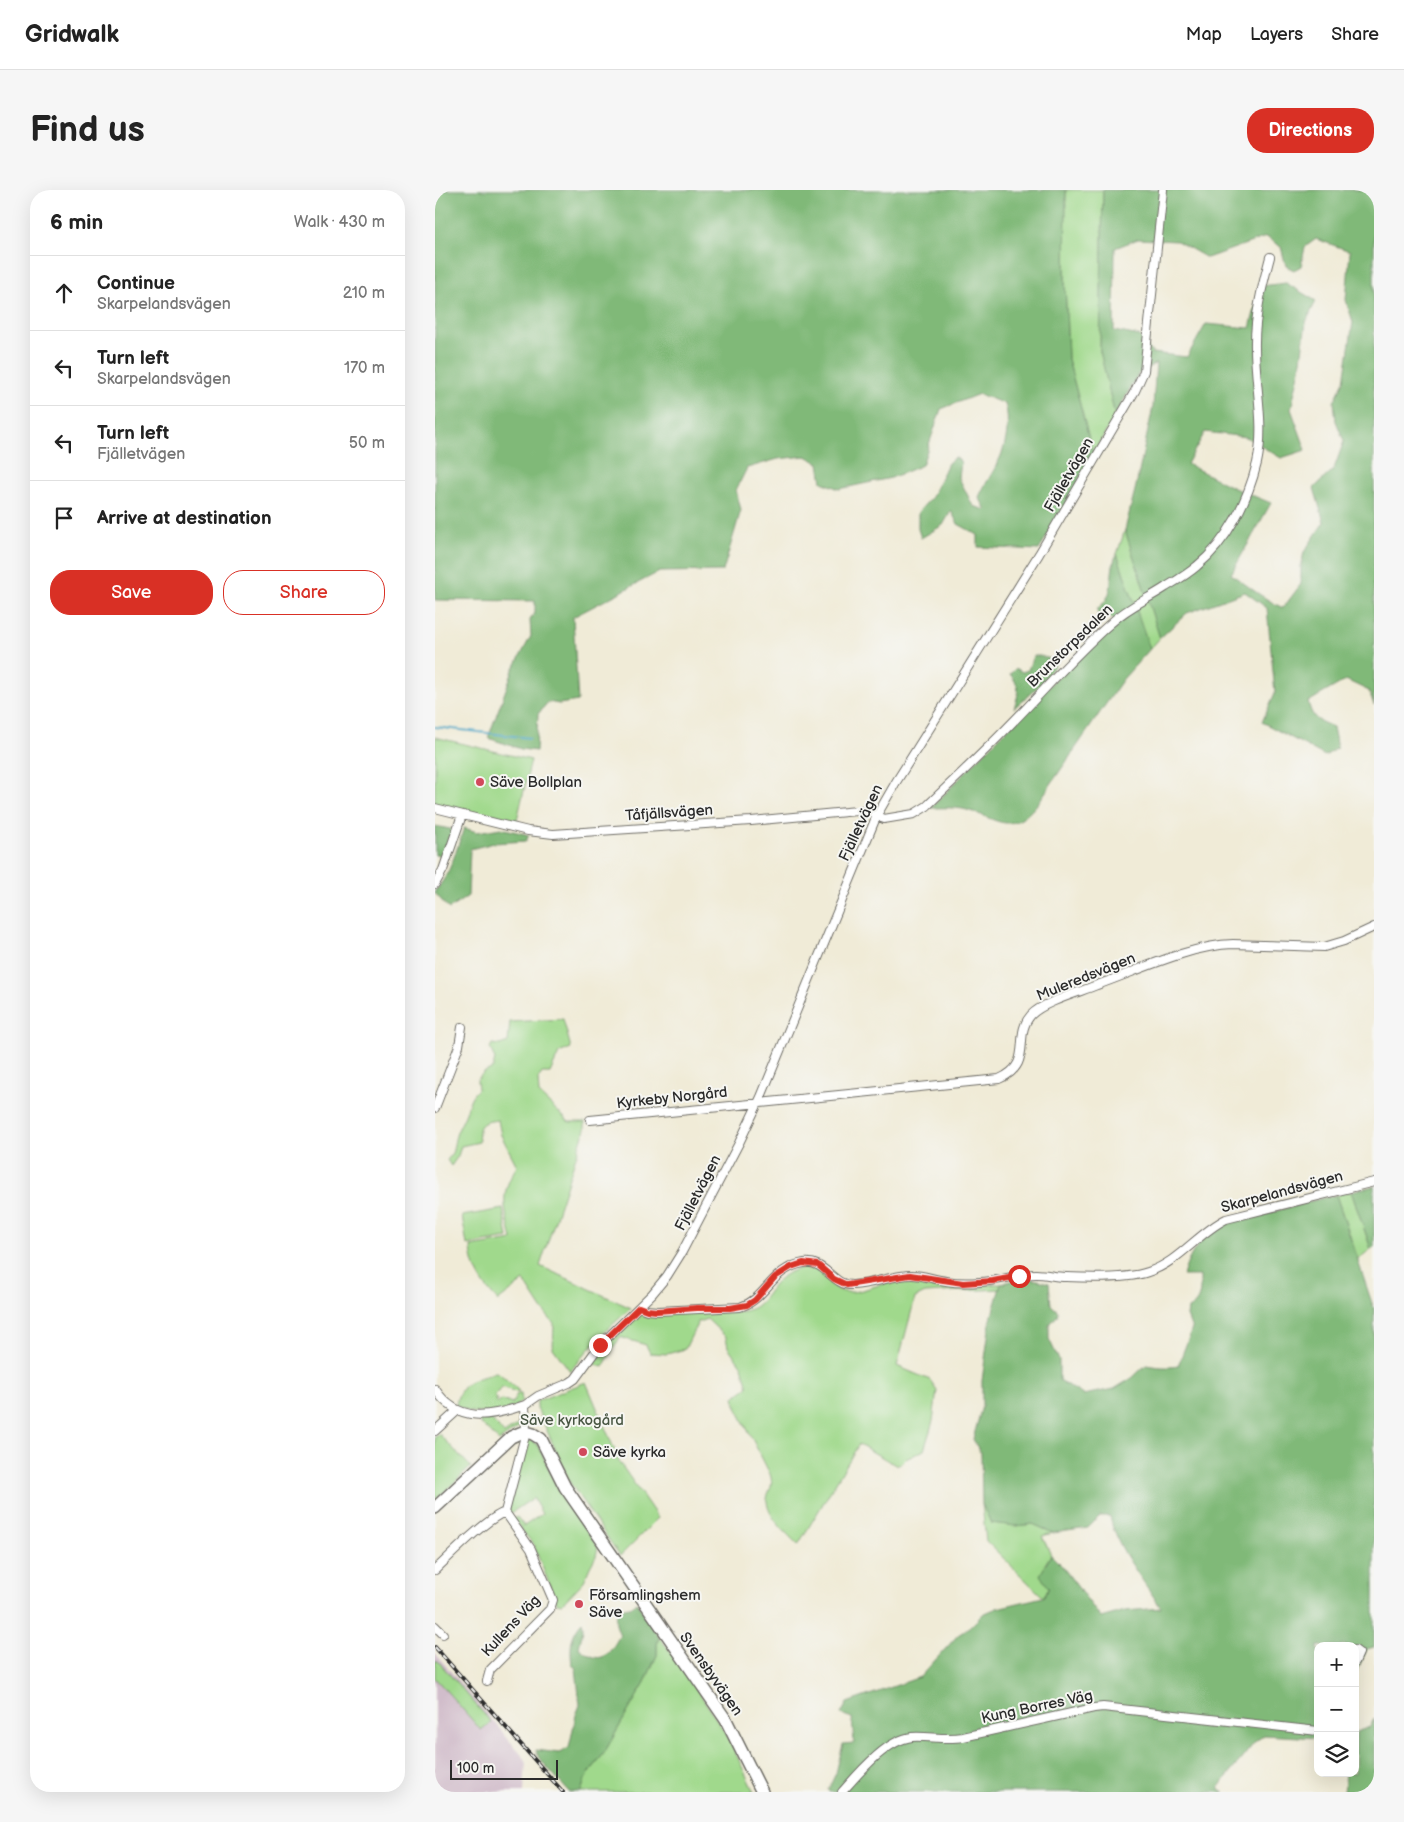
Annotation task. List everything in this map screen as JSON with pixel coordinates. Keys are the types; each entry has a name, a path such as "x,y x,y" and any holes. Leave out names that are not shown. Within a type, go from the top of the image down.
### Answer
{"street":[{"name":"Fjälletvägen","path":"457,1411 482,1415 494,1414 525,1405 539,1396 569,1384 600,1345 639,1307 667,1276 683,1252 758,1104 877,815 1039,554 1135,391 1144,371 1163,190"},
{"name":"Brunstorpsdalen","path":"877,815 884,818 900,817 914,814 927,806 1112,621 1197,567 1219,542 1232,523 1249,488 1257,462 1261,416 1255,359 1255,332 1260,298 1270,257"},
{"name":"Tåfjällsvägen","path":"435,808 528,831 553,834 751,821 857,811 871,812 877,815"},
{"path":"435,884 443,870 463,815"},
{"name":"Muleredsvägen","path":"758,1104 999,1079 1012,1072 1020,1059 1024,1028 1027,1020 1033,1013 1064,998 1155,964 1208,947 1226,944 1324,947 1344,941 1374,927"},
{"path":"435,1108 459,1046 462,1027"},
{"name":"Kyrkeby Norgård","path":"589,1120 758,1104"},
{"name":"Skarpelandsvägen","path":"639,1307 657,1311 740,1307 755,1300 768,1284 781,1273 803,1263 818,1265 837,1281 850,1285 910,1275 967,1283 993,1281 1033,1274 1077,1277 1141,1274 1152,1271 1172,1260 1209,1230 1226,1219 1374,1182"},
{"path":"435,1389 446,1404 457,1411 435,1430"},
{"path":"435,1570 479,1530 498,1515 505,1512 526,1432 525,1405"},
{"path":"435,1508 508,1439 526,1432"},
{"name":"Svensbyvägen","path":"526,1432 535,1435 543,1442 565,1487 717,1707 734,1734 762,1792"},
{"name":"Kullens Väg","path":"487,1681 489,1670 553,1604 551,1594 531,1549 505,1512"},
{"path":"435,1626 443,1634"},
{"name":"Kung Borres Väg","path":"842,1792 875,1758 901,1740 913,1737 948,1739 963,1737 1094,1708 1103,1707 1314,1730"}],"shaded area":[{"path":"435,1653 526,1760 524,1792 435,1792"}],"green space":[{"path":"435,190 1066,190 1065,282 1068,359 1093,454 1039,550 978,547 978,535 958,524 951,511 943,525 921,538 918,529 918,512 932,497 948,463 955,457 961,462 959,478 973,506 986,510 979,497 1002,452 1007,431 1007,410 1005,404 979,394 941,409 922,465 891,478 839,489 822,482 819,463 806,456 778,459 747,468 736,490 741,510 723,571 659,572 573,617 578,701 559,704 548,702 538,714 536,751 521,749 488,738 513,670 531,636 530,620 535,613 535,601 435,600"},
{"path":"1066,190 1103,190 1100,351 1115,416 1093,454 1068,359 1065,282"},
{"path":"1103,190 1374,190 1374,705 1369,691 1346,680 1308,702 1316,719 1333,727 1337,748 1325,756 1262,722 1275,693 1267,608 1245,592 1187,613 1160,638 1125,530 1153,407 1156,363 1138,374 1115,416 1100,351","holes":["1266,237 1281,247 1286,266 1294,270 1301,266 1305,247 1316,239 1350,251 1346,300 1353,322 1344,381 1334,402 1336,421 1344,441 1334,469 1314,488 1324,522 1304,552 1301,566 1301,584 1283,608 1231,574 1271,503 1234,488 1187,464 1205,432 1246,437 1281,458 1306,450 1291,409 1300,369 1306,322 1316,301 1286,283 1261,286 1250,328 1206,324 1187,357 1152,353 1140,336 1114,331 1115,248 1138,239 1177,241 1207,258"]},
{"path":"1125,530 1160,638 1150,649 1117,554"},
{"path":"1117,554 1150,649 1123,679 1038,803 1028,814 1010,823 994,820 963,809 931,808 1071,663 1116,622 1107,615 1098,617 1098,608 1108,596"},
{"path":"1033,656 1058,661 1039,686 1014,708 1018,690 1010,674 1016,668 1022,672 1028,670"},
{"name":"Säve Bollplan","path":"435,737 531,760 516,824 435,805"},
{"path":"435,826 455,830 444,856 435,855"},
{"path":"464,828 477,832 501,828 529,835 526,841 494,843 470,849 468,896 449,909 435,891 449,869"},
{"path":"563,1019 571,1048 559,1053 550,1073 542,1073 538,1079 539,1094 569,1122 585,1122 585,1129 540,1266 631,1308 600,1336 570,1371 553,1348 554,1324 524,1281 498,1301 483,1283 476,1270 471,1247 512,1240 505,1210 505,1194 517,1166 501,1135 498,1120 481,1125 479,1142 461,1146 458,1156 451,1166 447,1160 452,1153 456,1135 470,1100 478,1089 477,1080 483,1073 493,1068 495,1059 490,1048 492,1044 500,1045 508,1042 510,1022"},
{"path":"1374,1186 1374,1247 1371,1249 1351,1191"},
{"path":"1351,1191 1371,1249 1358,1259 1336,1195"},
{"path":"1336,1195 1374,1309 1374,1647 1367,1649 1359,1666 1359,1642 1314,1642 1314,1738 1264,1735 1255,1742 1218,1788 1224,1792 829,1792 828,1790 836,1773 843,1744 854,1743 852,1718 841,1714 847,1703 920,1677 958,1635 969,1628 983,1614 997,1608 1043,1597 1049,1588 1040,1575 1051,1555 1062,1566 1101,1618 1125,1611 1161,1608 1124,1551 1110,1516 1100,1516 1088,1528 1053,1533 1033,1524 1016,1526 991,1523 982,1504 981,1454 973,1439 982,1406 982,1381 990,1322 1001,1284 1025,1279 1049,1283 1051,1305 1058,1311 1057,1316 1049,1325 1049,1339 1059,1360 1059,1380 1083,1395 1114,1389 1132,1378 1146,1365 1178,1366 1192,1329 1187,1316 1188,1309 1196,1303 1200,1291 1200,1276 1183,1276 1195,1249 1207,1235 1222,1224 1237,1218 1258,1216"},
{"path":"503,1209 508,1238 467,1245 462,1216"},
{"path":"808,1266 819,1270 837,1289 845,1292 905,1280 963,1286 1001,1284 1000,1289 925,1293 915,1298 897,1366 930,1380 937,1390 933,1421 924,1450 897,1466 859,1444 798,1545 774,1519 768,1507 767,1497 772,1483 770,1474 737,1409 734,1397 748,1387 742,1366 728,1347 726,1337 707,1319 698,1322 685,1349 667,1354 650,1353 646,1345 620,1337 603,1367 592,1363 617,1330 636,1315 670,1310 746,1311 756,1307 783,1276"},
{"path":"495,1372 499,1373 519,1391 516,1392 502,1387 494,1396 497,1404 502,1400 512,1404 517,1394 521,1394 522,1401 511,1408 491,1413 471,1412 456,1405 461,1391 469,1382"},
{"name":"Säve kyrkogård","path":"586,1382 620,1463 658,1518 620,1556 570,1483 537,1408 537,1401"},
{"path":"505,1414 505,1416 491,1419 504,1434 520,1422 521,1426 499,1441 475,1418"},
{"path":"439,1434 471,1467 435,1500 435,1437"},
{"path":"528,1440 538,1445 556,1485 598,1547 596,1556 584,1581 562,1604 557,1603 533,1544 513,1519 517,1517 524,1526 542,1514 533,1498 511,1513 508,1511"},
{"path":"982,1504 991,1523 1016,1526 1033,1524 1053,1533 1042,1536 1051,1555 1045,1564 1049,1589 1043,1597 986,1541"},
{"path":"637,1603 659,1637 657,1655 645,1682 604,1753 585,1779 581,1792 569,1792 539,1758 536,1750 559,1753 569,1748 580,1705 576,1668 572,1665 571,1659 573,1637 582,1622 583,1632 579,1648 593,1657 598,1658 608,1654 620,1635 616,1625 617,1615 622,1609"},
{"path":"659,1637 681,1665 728,1737 754,1792 581,1792 585,1779 604,1753 645,1682 657,1655"},
{"path":"437,1660 491,1722 481,1730 435,1678 435,1662"},
{"path":"1374,1719 1374,1792 1344,1792 1346,1777 1359,1777 1359,1731 1370,1727"}],"waterway":[{"path":"435,727 530,738"}],"railway":[{"path":"435,1647 563,1792"}],"place":[{"name":"Säve Bollplan","path":"480,782"},
{"name":"Säve kyrka","path":"583,1452"},
{"name":"Församlingshem Säve","path":"579,1604"}],"route":[{"path":"600,1345 639,1307 657,1311 740,1307 755,1300 775,1277 791,1267 803,1263 818,1265 825,1269 834,1279 847,1285 863,1284 910,1275 963,1283 993,1281 1019,1276"}]}
